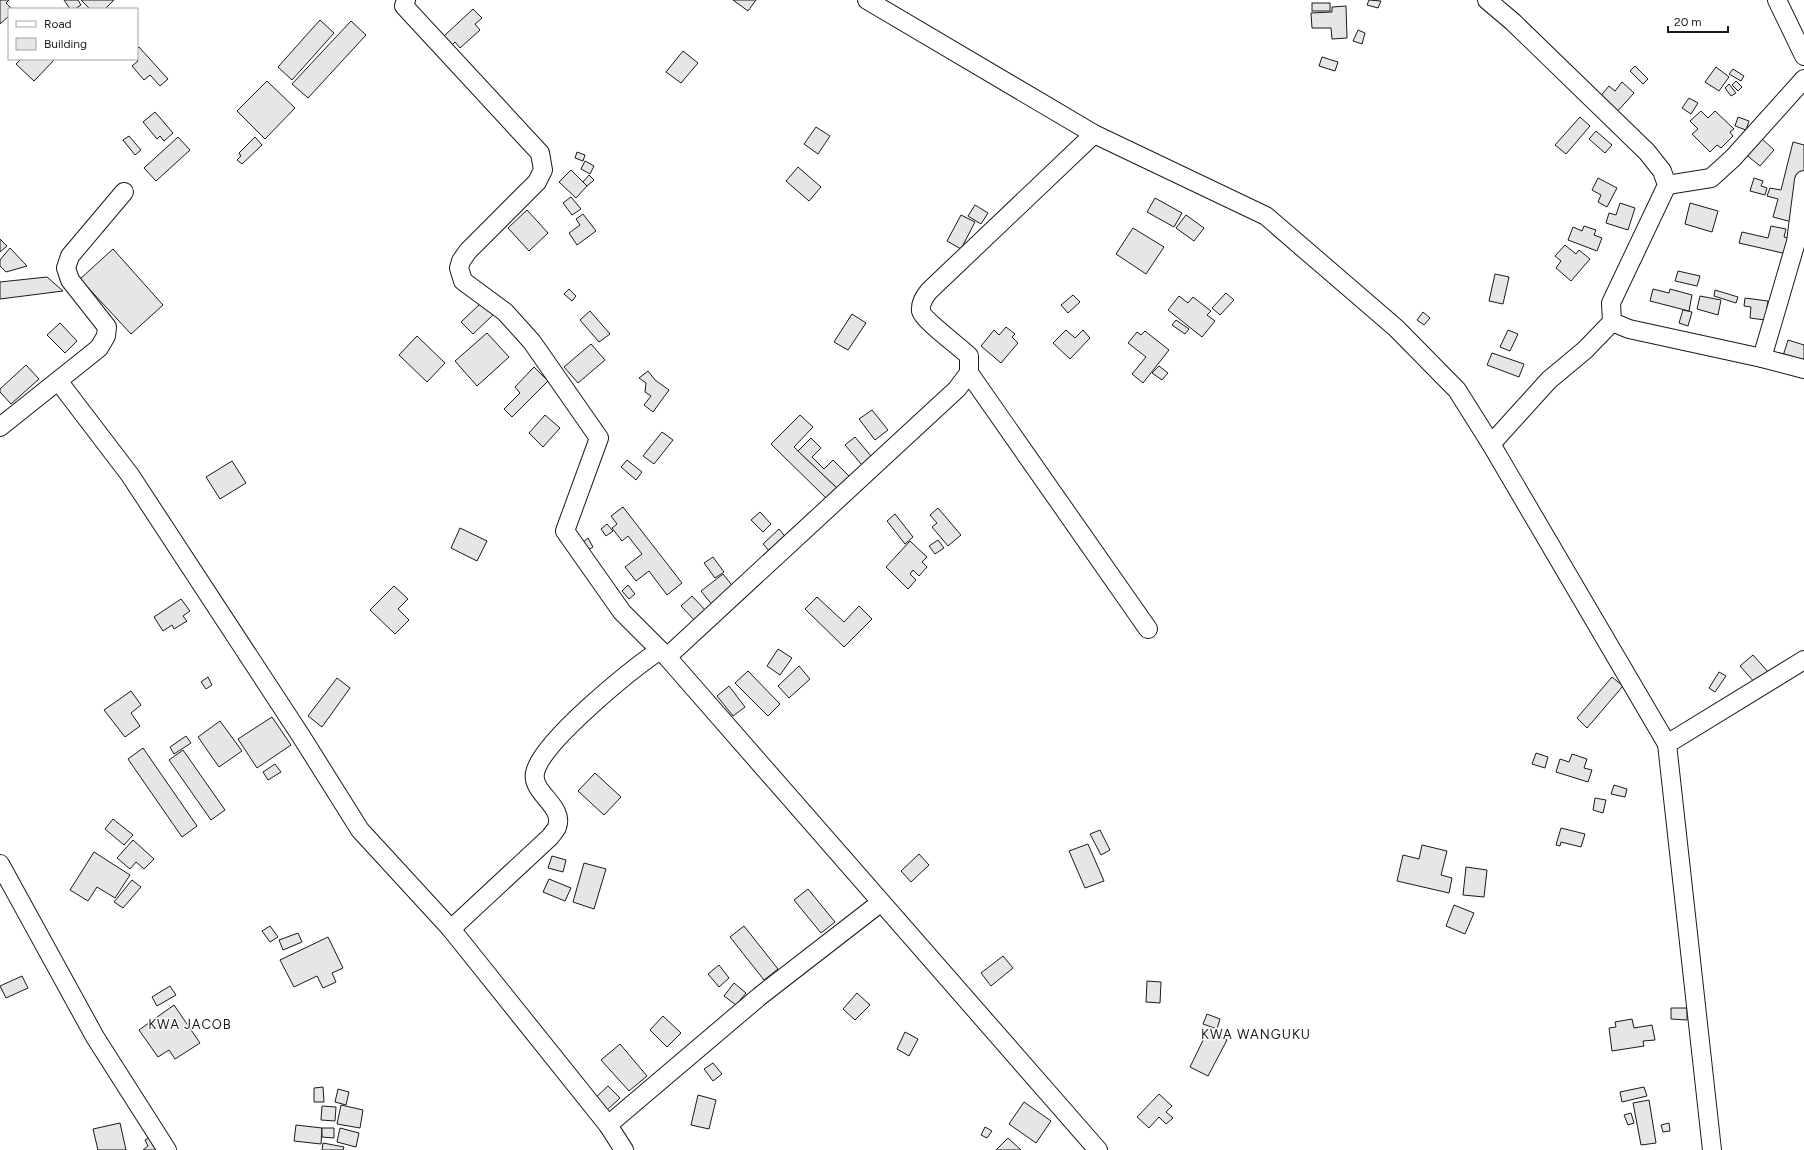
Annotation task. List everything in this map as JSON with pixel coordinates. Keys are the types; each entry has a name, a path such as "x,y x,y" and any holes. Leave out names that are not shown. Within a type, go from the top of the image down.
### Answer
{"street":[{"path":"406,0 404,6 540,153 543,170 537,182 468,251 461,261 459,268 463,281 505,312 532,342 599,438 565,531 622,612 663,654 1098,1150"},
{"path":"867,0 1094,134 1266,216 1396,328 1457,390 1491,444 1667,744 1712,1150"},
{"path":"1487,0 1512,22 1647,152 1662,171 1667,185 1611,303 1612,322 1585,350 1549,380 1491,444"},
{"path":"1777,0 1804,56"},
{"path":"1667,185 1711,178 1733,158 1804,79"},
{"path":"1094,134 929,291 922,300 921,312 928,321 959,345 969,356 969,373 1148,629"},
{"path":"1762,358 1796,242 1804,180"},
{"path":"0,427 59,382 100,348 106,332 106,327 70,280 66,271 68,260 124,192"},
{"path":"1612,322 1629,329 1762,358 1804,369"},
{"path":"451,929 550,837 557,827 558,819 554,808 537,786 534,774 543,756 590,705 642,662 663,654 957,389 969,373"},
{"path":"59,382 130,474 301,736 360,830 451,929 608,1125 624,1150"},
{"path":"1667,744 1804,660"},
{"path":"0,864 96,1037 167,1150"},
{"path":"608,1125 760,996 880,903"}],"building":[{"path":"0,0 9,0 6,3 11,8 8,8 8,17 0,24"},
{"path":"64,0 78,0 81,5 76,8 69,8"},
{"path":"81,0 114,0 106,8 89,8"},
{"path":"733,0 756,0 748,11"},
{"path":"1369,0 1381,1 1378,8 1367,5"},
{"path":"1312,3 1330,3 1330,11 1312,11"},
{"path":"1346,6 1347,38 1332,39 1331,28 1312,28 1311,13 1332,12 1332,7"},
{"path":"473,9 482,18 475,24 480,30 460,48 455,42 452,45 444,36"},
{"path":"320,20 334,33 292,80 278,67"},
{"path":"351,21 366,35 308,98 292,84"},
{"path":"1358,30 1365,33 1362,44 1353,41"},
{"path":"139,47 168,79 160,86 150,75 144,80 132,66 138,61"},
{"path":"683,51 698,63 681,83 666,72"},
{"path":"1322,57 1338,62 1335,71 1319,66"},
{"path":"20,60 54,60 34,81 16,64"},
{"path":"1635,66 1648,79 1643,84 1630,71"},
{"path":"1716,67 1729,77 1719,91 1705,82"},
{"path":"1733,69 1744,76 1741,81 1729,74"},
{"path":"267,81 295,108 265,139 237,111"},
{"path":"1736,81 1742,87 1738,91 1732,85"},
{"path":"1622,82 1634,93 1614,115 1597,100 1609,86 1615,91"},
{"path":"1729,84 1736,93 1731,96 1725,88"},
{"path":"1689,98 1698,103 1691,114 1682,108"},
{"path":"1701,111 1708,118 1715,111 1734,129 1730,132 1733,136 1721,148 1717,145 1710,152 1692,134 1698,129 1690,121"},
{"path":"155,112 173,133 164,141 160,136 157,139 143,122"},
{"path":"1580,117 1590,126 1566,154 1555,145"},
{"path":"1738,117 1749,121 1746,130 1735,126"},
{"path":"816,127 830,136 818,154 804,144"},
{"path":"1596,131 1612,145 1605,153 1589,139"},
{"path":"129,136 141,150 135,155 123,140"},
{"path":"1759,136 1774,150 1760,166 1744,153"},
{"path":"178,137 190,150 156,181 144,168"},
{"path":"255,137 262,145 242,164 237,160 241,156 239,153"},
{"path":"1793,142 1804,145 1804,172 1792,222 1773,217 1778,199 1767,196 1770,188 1781,190"},
{"path":"577,152 585,155 583,161 575,158"},
{"path":"585,161 594,166 590,174 581,169"},
{"path":"798,167 821,187 809,201 786,181"},
{"path":"571,170 587,186 576,198 559,182"},
{"path":"589,175 594,180 587,186 583,182"},
{"path":"1598,178 1617,188 1607,207 1598,202 1601,195 1592,190"},
{"path":"1754,178 1763,181 1761,186 1767,188 1765,195 1750,191"},
{"path":"571,197 581,209 572,215 563,203"},
{"path":"1155,198 1182,213 1174,227 1147,212"},
{"path":"1620,203 1635,208 1628,230 1606,223 1609,213 1616,215"},
{"path":"1690,203 1718,211 1712,232 1685,224"},
{"path":"975,205 988,213 981,224 968,216"},
{"path":"527,210 548,233 529,251 508,228"},
{"path":"583,214 596,231 577,245 569,233 580,225 576,219"},
{"path":"961,215 975,222 961,249 947,241"},
{"path":"1186,215 1204,228 1194,241 1176,228"},
{"path":"1584,226 1596,230 1594,235 1602,238 1597,251 1568,240 1573,227 1582,231"},
{"path":"1771,226 1786,229 1784,237 1791,239 1787,254 1739,243 1742,232 1768,238"},
{"path":"1133,228 1164,247 1146,274 1116,254"},
{"path":"0,239 7,246 0,252"},
{"path":"1565,245 1576,254 1579,250 1590,259 1571,281 1556,268 1561,261 1555,256"},
{"path":"10,248 27,266 6,272 0,266 0,260"},
{"path":"113,249 163,305 131,334 80,279"},
{"path":"1678,271 1700,276 1697,286 1675,281"},
{"path":"1495,274 1509,277 1503,304 1489,301"},
{"path":"47,277 63,291 0,299 0,282"},
{"path":"569,289 576,296 572,301 564,294"},
{"path":"1653,289 1669,293 1670,289 1692,295 1689,311 1650,301"},
{"path":"1715,290 1738,297 1736,303 1714,296"},
{"path":"1226,293 1234,300 1220,315 1212,308"},
{"path":"1073,295 1080,302 1068,313 1061,305"},
{"path":"1179,296 1188,303 1193,297 1211,311 1207,315 1215,321 1202,337 1168,310"},
{"path":"1700,296 1721,300 1718,315 1697,309"},
{"path":"1745,298 1768,301 1765,320 1750,318 1751,307 1744,306"},
{"path":"481,303 493,315 473,334 461,322"},
{"path":"1683,310 1692,312 1688,326 1679,323"},
{"path":"590,311 610,334 599,342 580,320"},
{"path":"1423,312 1430,318 1424,325 1417,320"},
{"path":"852,314 866,323 848,350 834,342"},
{"path":"1176,320 1189,329 1185,334 1172,325"},
{"path":"60,323 77,341 65,353 47,335"},
{"path":"1006,327 1015,334 1012,337 1018,343 1001,363 981,346 994,330 999,335"},
{"path":"1066,330 1075,338 1083,330 1090,338 1070,359 1053,343"},
{"path":"1508,330 1518,334 1510,351 1500,347"},
{"path":"1145,331 1169,350 1143,383 1132,374 1146,357 1128,343 1137,332 1141,335"},
{"path":"487,333 509,357 477,386 455,361"},
{"path":"417,336 445,363 427,382 399,355"},
{"path":"1788,340 1804,345 1804,362 1783,356"},
{"path":"591,344 605,360 578,383 564,367"},
{"path":"1492,353 1524,364 1519,377 1487,365"},
{"path":"26,365 39,379 11,404 0,392 0,389"},
{"path":"1159,366 1168,373 1162,380 1152,373"},
{"path":"534,367 548,381 512,417 504,409 520,393 515,387"},
{"path":"648,371 655,380 669,390 653,412 644,405 651,396 645,392 646,383 639,378"},
{"path":"872,410 888,430 875,440 859,419"},
{"path":"545,415 560,428 543,447 529,433"},
{"path":"800,415 813,427 794,447 837,488 827,499 771,444"},
{"path":"662,432 673,440 654,464 643,456"},
{"path":"855,437 871,456 862,465 845,445"},
{"path":"811,438 821,448 812,457 824,469 833,460 850,477 837,488 798,451"},
{"path":"627,460 642,472 636,480 621,467"},
{"path":"232,461 246,483 220,499 206,477"},
{"path":"623,507 682,583 667,595 649,571 636,581 625,567 642,554 628,536 622,541 612,528 617,524 611,516"},
{"path":"938,508 961,535 948,546 932,527 937,523 930,515"},
{"path":"760,512 771,524 763,532 751,520"},
{"path":"895,514 913,537 905,544 887,521"},
{"path":"607,524 613,531 606,536 601,529"},
{"path":"460,528 487,541 477,561 451,548"},
{"path":"779,529 788,540 772,554 763,544"},
{"path":"588,538 593,547 588,550 583,542"},
{"path":"938,540 944,548 935,554 929,546"},
{"path":"910,541 927,557 922,562 927,567 919,576 913,570 910,574 916,580 908,589 886,567"},
{"path":"713,557 724,572 715,578 704,563"},
{"path":"723,574 735,589 713,606 701,591"},
{"path":"628,585 635,594 629,599 622,591"},
{"path":"394,586 408,599 398,609 409,620 395,634 370,610"},
{"path":"692,596 707,612 696,622 681,606"},
{"path":"817,597 844,622 859,606 872,619 844,647 805,609"},
{"path":"181,599 190,611 183,616 187,621 174,629 172,625 163,631 154,617"},
{"path":"778,649 792,658 780,675 767,666"},
{"path":"1753,655 1769,673 1756,684 1740,666"},
{"path":"799,666 810,679 789,698 778,686"},
{"path":"748,671 780,704 768,716 735,683"},
{"path":"1719,672 1726,676 1715,692 1709,688"},
{"path":"208,677 212,685 206,689 201,682"},
{"path":"1612,677 1623,686 1587,728 1577,718"},
{"path":"337,678 350,688 322,727 308,716"},
{"path":"729,686 745,707 733,716 717,696"},
{"path":"131,691 141,705 131,713 140,726 125,737 104,710"},
{"path":"272,717 291,745 257,768 238,739"},
{"path":"220,721 242,751 219,767 198,737"},
{"path":"186,736 191,743 174,754 170,747"},
{"path":"143,748 197,826 182,837 128,759"},
{"path":"183,750 225,810 211,820 169,760"},
{"path":"1536,753 1548,757 1545,768 1532,764"},
{"path":"1572,754 1587,759 1584,768 1592,770 1588,782 1556,772 1560,759 1569,762"},
{"path":"275,764 281,772 268,780 263,772"},
{"path":"595,773 621,797 604,815 578,791"},
{"path":"1614,785 1627,789 1625,797 1611,794"},
{"path":"1595,798 1606,800 1603,813 1593,810"},
{"path":"113,819 133,835 124,845 105,829"},
{"path":"1561,828 1585,834 1581,847 1561,842 1560,846 1556,845"},
{"path":"1100,830 1110,850 1101,855 1090,834"},
{"path":"133,840 154,859 144,869 136,862 130,869 117,858"},
{"path":"1088,844 1104,881 1085,888 1069,851"},
{"path":"1422,845 1447,851 1441,875 1452,878 1449,893 1397,881 1403,855 1419,859"},
{"path":"94,852 130,875 115,898 97,887 88,901 70,890"},
{"path":"919,854 929,865 911,882 901,871"},
{"path":"552,856 566,860 563,872 548,868"},
{"path":"584,863 606,869 594,909 573,902"},
{"path":"1466,867 1487,870 1484,897 1463,895"},
{"path":"549,879 571,888 565,901 543,892"},
{"path":"132,880 141,887 123,908 114,902"},
{"path":"808,889 835,922 821,933 794,900"},
{"path":"1454,905 1474,913 1465,934 1446,926"},
{"path":"270,926 278,937 270,942 262,931"},
{"path":"744,926 778,969 764,980 730,937"},
{"path":"298,933 302,942 283,950 279,940"},
{"path":"328,937 343,968 332,973 336,982 323,988 317,976 294,987 280,960"},
{"path":"1003,956 1013,968 991,986 981,973"},
{"path":"719,965 729,978 719,987 708,974"},
{"path":"22,976 28,988 6,998 0,986"},
{"path":"1147,981 1161,982 1160,1003 1146,1002"},
{"path":"734,983 746,993 736,1005 724,996"},
{"path":"170,986 176,995 157,1006 152,997"},
{"path":"857,993 870,1005 855,1020 843,1009"},
{"path":"174,1005 200,1043 175,1059 169,1050 158,1057 139,1030"},
{"path":"1671,1008 1687,1008 1687,1020 1671,1019"},
{"path":"1207,1014 1220,1019 1217,1029 1203,1024"},
{"path":"663,1016 681,1033 667,1047 650,1030"},
{"path":"1632,1019 1634,1028 1652,1025 1655,1040 1643,1041 1644,1046 1612,1051 1609,1028 1616,1027 1615,1022"},
{"path":"1208,1030 1227,1040 1208,1076 1190,1067"},
{"path":"905,1032 918,1039 909,1056 897,1049"},
{"path":"620,1044 647,1076 629,1091 601,1060"},
{"path":"713,1063 722,1074 713,1081 704,1069"},
{"path":"608,1086 620,1098 605,1112 593,1100"},
{"path":"323,1087 324,1102 314,1102 314,1088"},
{"path":"1644,1087 1647,1096 1622,1102 1620,1092"},
{"path":"338,1089 349,1092 346,1105 335,1102"},
{"path":"1159,1094 1172,1106 1166,1112 1173,1118 1166,1124 1159,1117 1149,1128 1137,1117"},
{"path":"698,1095 716,1100 709,1129 691,1125"},
{"path":"1649,1100 1656,1143 1641,1145 1633,1103"},
{"path":"1024,1102 1051,1121 1036,1143 1009,1124"},
{"path":"341,1105 363,1110 360,1128 337,1124"},
{"path":"322,1106 336,1107 335,1121 321,1120"},
{"path":"1631,1113 1634,1123 1628,1125 1624,1115"},
{"path":"120,1123 126,1150 98,1150 93,1129"},
{"path":"1669,1123 1670,1131 1663,1132 1661,1125"},
{"path":"296,1125 322,1128 321,1144 294,1141"},
{"path":"985,1127 992,1131 987,1138 981,1135"},
{"path":"322,1128 334,1128 334,1138 322,1137"},
{"path":"340,1128 359,1133 356,1147 337,1142"},
{"path":"151,1137 158,1150 143,1150 148,1146 145,1140"},
{"path":"1008,1138 1021,1150 996,1150"},
{"path":"323,1143 344,1147 343,1150 322,1150"}],"district":[{"name":"KWA JACOB","path":"190,1024"},
{"name":"KWA WANGUKU","path":"1256,1034"}]}
